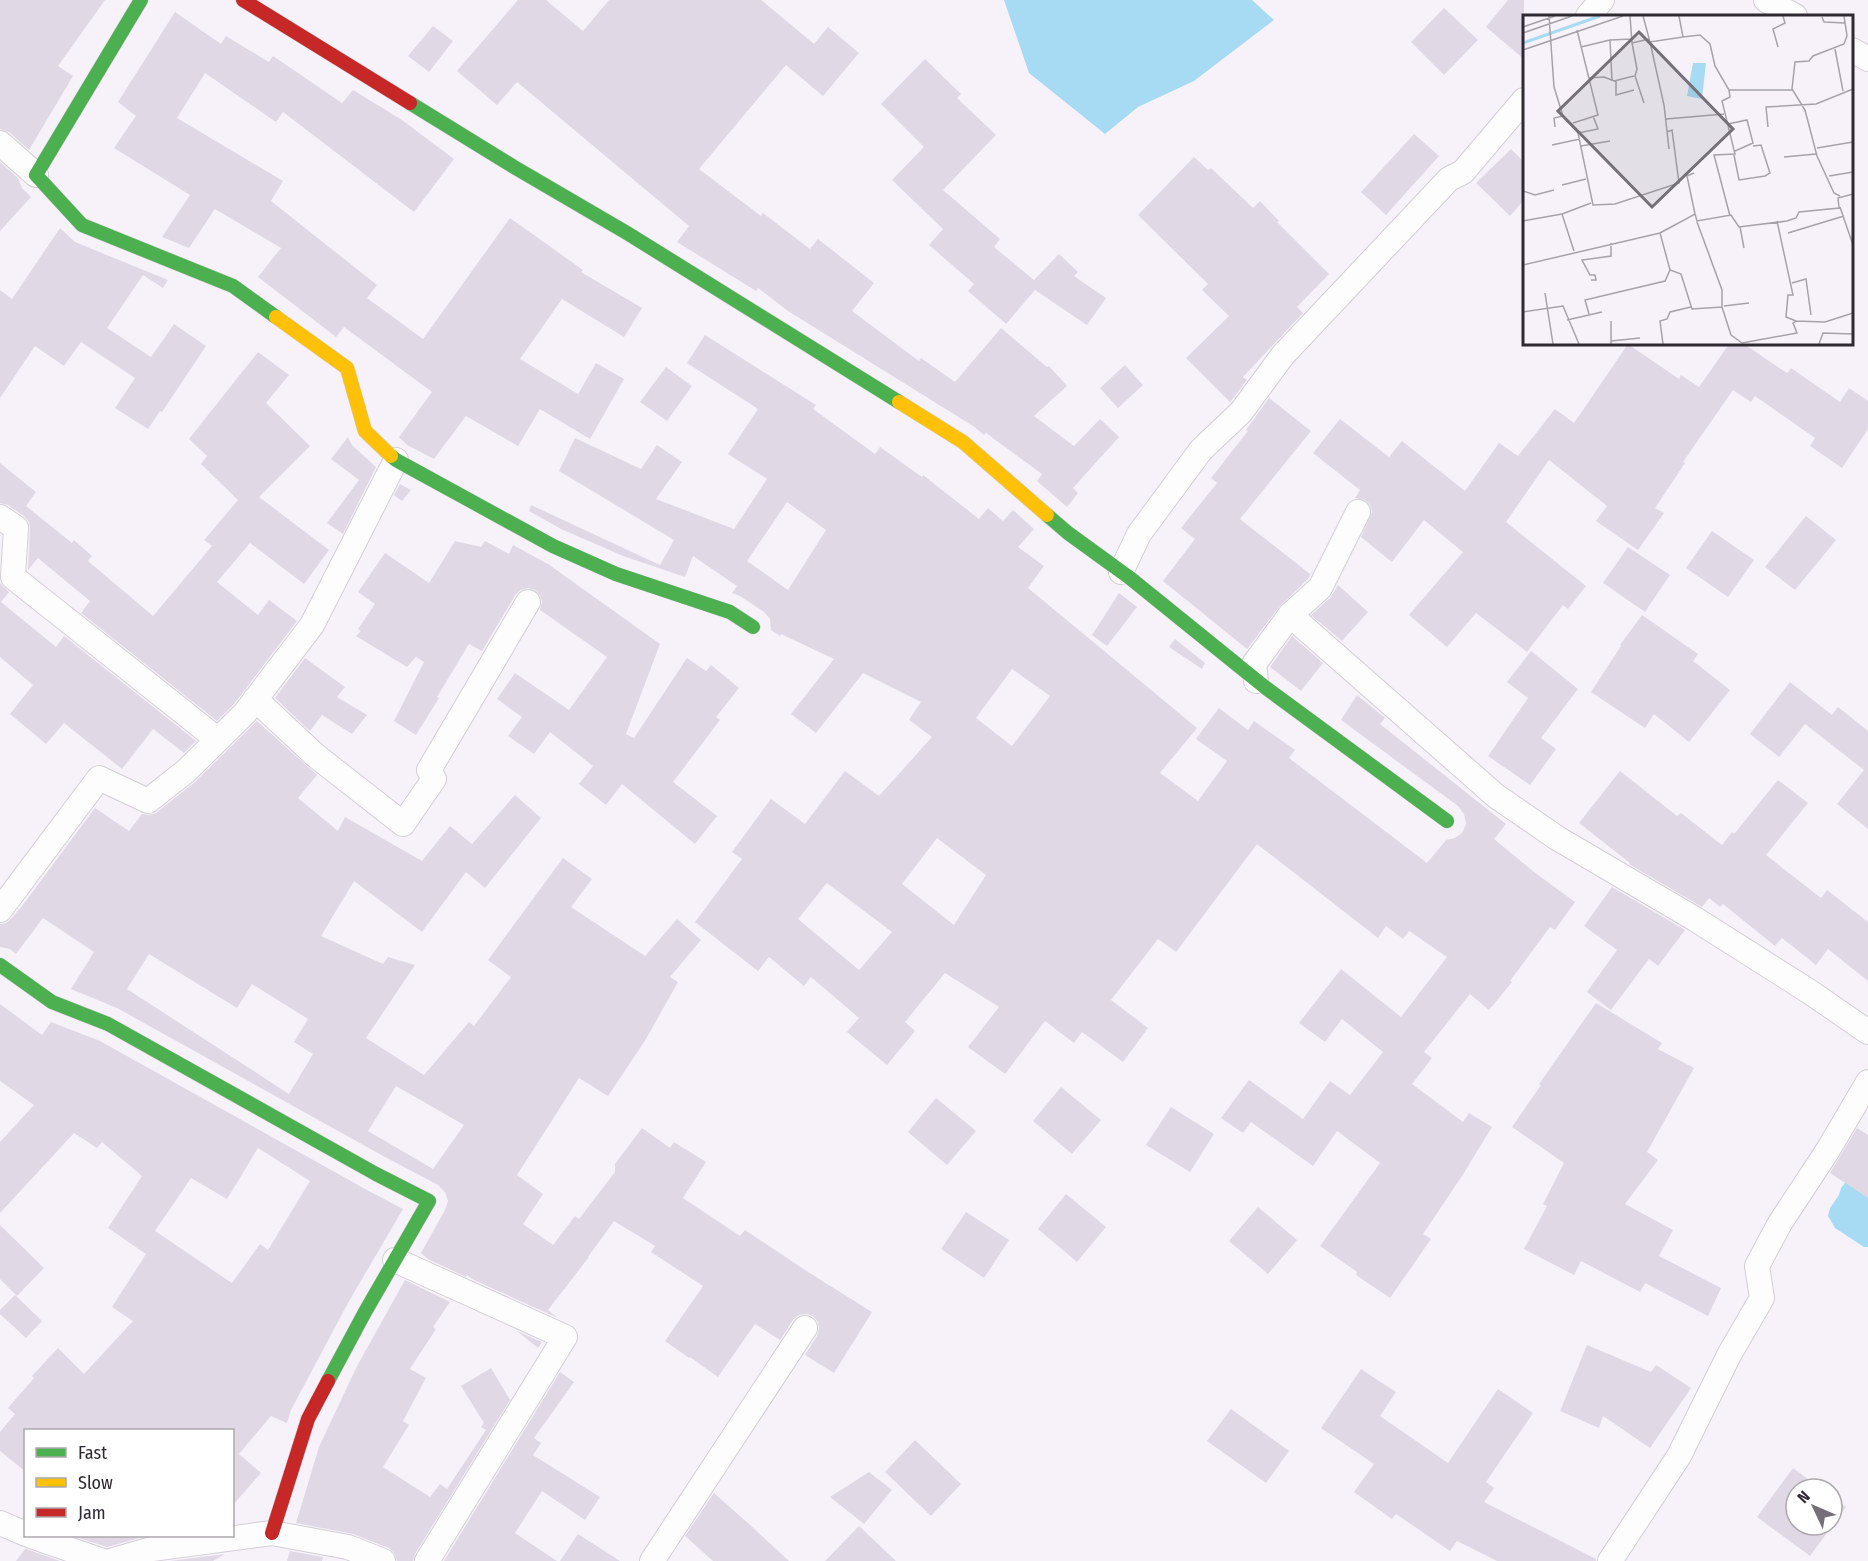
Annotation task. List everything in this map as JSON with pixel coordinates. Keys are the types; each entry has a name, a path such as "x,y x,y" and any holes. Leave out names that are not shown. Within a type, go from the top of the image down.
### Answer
{"street":[{"path":"36,175 141,0"},
{"path":"243,0 514,167 627,233 963,442 1068,533 1121,572 1256,681 1446,821"},
{"path":"1589,15 1602,0"},
{"path":"1769,1 1793,15"},
{"path":"1853,51 1868,59"},
{"path":"1121,572 1139,534 1201,450 1241,412 1282,355 1449,179 1463,172 1523,101"},
{"path":"0,142 36,175 82,225 233,286 346,368 365,431 396,460 553,546 616,574 730,612 753,627"},
{"path":"0,910 99,778 148,801 186,771 245,712 312,625 396,460"},
{"path":"1256,681 1254,664 1290,615 1320,588 1358,512"},
{"path":"0,517 15,528 13,577 217,739"},
{"path":"255,699 315,755 403,824 434,779 429,771 528,602"},
{"path":"1290,615 1496,795 1557,838 1695,919 1868,1032"},
{"path":"0,966 52,1002 108,1024 429,1202 308,1419 272,1533"},
{"path":"1610,1561 1680,1456 1729,1355 1762,1298 1757,1266 1780,1223 1828,1150 1868,1082"},
{"path":"395,1260 565,1336 427,1561"},
{"path":"652,1561 805,1328"},
{"path":"0,1523 24,1533"},
{"path":"110,1561 152,1549 272,1533 348,1547 384,1561"},
{"path":"34,1537 103,1561"}],"water":[{"path":"1004,0 1252,0 1274,20 1194,81 1138,107 1105,134 1029,73"},
{"path":"1868,1163 1868,1247 1864,1247 1835,1228 1828,1216 1841,1188 1848,1179"}],"building":[{"path":"0,0 105,0 58,66 73,76 29,150 9,132 0,129"},
{"path":"518,0 546,0 583,31 609,0 761,0 814,44 828,27 859,53 823,96 786,65 699,169 761,216 763,213 810,249 818,239 874,283 852,311 919,361 921,358 955,382 1001,328 1047,367 1049,366 1067,386 1034,416 1074,446 1100,419 1119,437 1073,488 1078,493 1067,507 1037,481 1042,474 986,433 984,435 788,311 758,288 756,291 677,242 689,226 517,82 497,105 457,71"},
{"path":"1508,0 1524,0 1523,58 1486,27"},
{"path":"1444,8 1478,40 1444,75 1411,42"},
{"path":"175,12 221,44 226,36 269,62 273,56 342,103 353,90 402,120 454,159 414,212 283,112 276,122 205,73 177,118 283,181 271,201 377,285 367,298 423,339 510,218 583,270 581,272 642,308 624,337 562,299 520,359 578,394 596,363 624,379 590,439 540,409 518,446 466,416 434,459 407,445 399,437 432,392 344,327 336,337 258,277 281,248 215,209 189,248 162,237 190,195 114,148 136,116 118,102"},
{"path":"433,26 453,41 429,72 408,56"},
{"path":"925,59 961,94 957,98 996,135 943,190 1000,239 994,247 1034,280 1059,254 1078,272 1074,276 1106,298 1087,325 1035,290 1006,324 968,291 974,284 929,245 943,229 892,180 924,147 881,104"},
{"path":"1414,134 1439,156 1386,215 1361,192"},
{"path":"1511,149 1523,161 1523,201 1510,216 1476,183"},
{"path":"1194,157 1208,170 1211,168 1253,208 1260,201 1279,221 1277,222 1329,274 1297,307 1303,313 1243,377 1247,380 1230,402 1186,358 1229,316 1202,290 1208,284 1138,215"},
{"path":"0,162 18,178 22,188 31,197 0,231"},
{"path":"60,228 75,242 168,280 163,288 143,275 107,328 151,357 174,324 206,346 148,429 115,408 135,378 81,342 64,366 35,346 0,398 0,290 12,299"},
{"path":"705,335 816,405 813,409 875,454 880,447 922,477 923,475 979,519 988,508 1003,521 1013,510 1034,529 1018,547 1044,566 1028,588 1197,728 1160,773 1198,801 1227,761 1196,739 1219,708 1248,730 1254,721 1295,750 1289,758 1427,863 1446,840 1462,833 1466,824 1464,814 1458,806 1341,720 1357,695 1385,718 1380,724 1506,824 1494,839 1575,902 1555,930 1550,927 1510,981 1512,982 1489,1010 1470,994 1424,1052 1432,1058 1412,1084 1463,1122 1469,1113 1492,1127 1423,1234 1431,1239 1390,1298 1356,1275 1357,1272 1320,1246 1380,1163 1337,1131 1313,1166 1251,1122 1243,1133 1221,1118 1249,1080 1303,1119 1330,1081 1350,1095 1383,1052 1342,1019 1325,1042 1299,1023 1341,969 1401,1017 1447,957 1409,931 1403,939 1386,926 1378,938 1257,844 1176,952 1158,939 1111,1000 1148,1028 1123,1062 1082,1032 1074,1043 1045,1021 1005,1074 968,1047 999,1007 945,973 905,1022 915,1031 887,1065 847,1032 859,1018 811,977 804,986 769,957 758,971 695,922 742,859 732,852 771,799 805,824 845,771 879,796 932,737 909,720 921,702 863,673 816,733 791,714 834,659 771,630 770,619 764,612 732,593 737,586 693,556 685,577 623,556 561,529 529,511 531,505 660,565 674,540 559,471 575,438 641,469 657,445 682,462 656,499 734,529 767,479 728,454 758,409 687,363","holes":["787,502 826,530 788,590 747,561","1012,669 1050,696 1012,746 976,718","937,838 986,875 954,925 902,884","827,883 892,932 859,970 798,919"]},
{"path":"1627,345 1679,379 1681,375 1699,387 1728,345 1745,345 1787,373 1791,368 1840,402 1849,388 1868,401 1868,429 1842,468 1810,446 1815,438 1755,396 1751,402 1733,390 1683,462 1685,463 1655,508 1664,513 1638,550 1596,521 1607,506 1549,460 1506,522 1586,586 1568,609 1563,605 1527,652 1476,613 1447,647 1409,615 1463,552 1424,520 1392,562 1361,537 1372,512 1365,500 1355,498 1360,490 1313,453 1340,419 1389,457 1402,441 1465,491 1499,443 1518,456 1555,409 1574,423"},
{"path":"258,352 289,375 266,403 310,446 259,497 329,550 304,584 250,543 217,582 258,615 269,600 297,621 234,704 217,721 81,613 90,601 38,558 28,570 29,522 8,505 0,503 0,463 36,492 26,506 72,543 74,540 92,556 88,561 153,616 212,546 204,540 238,500 201,464 207,456 189,439"},
{"path":"1125,365 1143,385 1118,408 1100,388"},
{"path":"666,367 692,386 667,421 640,402"},
{"path":"1269,398 1311,431 1240,519 1310,574 1314,568 1308,579 1279,607 1247,649 1163,581 1195,539 1181,528 1217,483 1211,478 1248,431 1246,430"},
{"path":"348,437 352,445 376,467 343,534 327,523 359,480 331,459"},
{"path":"400,484 411,490 402,501 394,495"},
{"path":"1806,516 1836,540 1795,590 1765,567"},
{"path":"1712,531 1754,560 1728,597 1686,568"},
{"path":"455,541 481,547 485,541 509,554 513,545 548,564 660,644 626,734 634,738 687,658 706,671 711,665 739,688 716,717 720,720 673,782 717,816 695,844 622,784 606,805 579,784 593,766 550,732 534,754 508,736 522,717 497,699 515,673 569,710 607,657 540,610 542,602 535,590 528,588 516,594 482,651 469,644 416,735 394,721 424,662 416,657 407,667 356,636 361,631 358,629 375,604 358,592 385,553 429,583"},
{"path":"1628,547 1670,575 1645,612 1603,583"},
{"path":"0,583 9,592 1,602 56,647 64,636 196,741 184,753 153,729 122,769 64,723 46,744 10,714 33,685 0,657"},
{"path":"1338,585 1368,612 1342,641 1311,615 1330,598"},
{"path":"1119,593 1137,607 1107,646 1092,635"},
{"path":"1642,615 1698,654 1693,661 1730,690 1689,742 1654,714 1645,728 1591,692"},
{"path":"1292,636 1323,663 1301,691 1270,667"},
{"path":"1175,639 1205,663 1202,669 1169,647"},
{"path":"1531,651 1578,689 1541,738 1556,749 1530,785 1488,756 1528,698 1507,682"},
{"path":"305,658 345,687 337,697 367,715 352,734 322,715 310,731 275,698"},
{"path":"1790,682 1832,715 1838,707 1868,731 1868,829 1837,804 1864,770 1805,724 1779,757 1750,734"},
{"path":"257,721 317,775 298,798 338,831 345,817 422,861 450,826 472,844 515,795 541,818 485,888 466,872 422,932 354,881 321,936 383,964 388,957 415,965 366,1038 424,1075 469,1022 474,1026 511,977 488,960 563,858 592,879 571,907 645,956 677,919 701,940 670,977 678,982 646,1039 608,1096 579,1078 517,1175 543,1194 523,1224 553,1245 575,1216 579,1219 615,1172 615,1164 642,1128 670,1148 674,1142 706,1162 683,1198 740,1236 745,1230 872,1312 834,1373 805,1355 817,1336 819,1328 813,1316 806,1314 799,1315 793,1320 780,1340 755,1324 718,1377 689,1358 665,1341 703,1286 651,1252 655,1246 614,1221 548,1310 558,1318 428,1259 421,1253 448,1201 445,1192 438,1185 117,1008 71,989 94,952 43,918 16,954 10,949 0,947 0,924 11,919 22,906 95,808 129,831 142,814 156,813 195,782","holes":["149,954 237,1008 252,984 308,1019 294,1042 313,1054 289,1094 127,989","396,1086 464,1125 433,1169 368,1131"]},
{"path":"1620,771 1677,816 1681,813 1722,845 1732,832 1734,834 1778,780 1808,803 1766,855 1821,898 1827,890 1868,922 1868,981 1828,949 1816,965 1782,938 1775,946 1723,904 1720,907 1709,898 1702,907 1629,864 1579,823"},
{"path":"1612,887 1685,930 1658,966 1649,959 1611,1010 1587,992 1617,950 1584,926"},
{"path":"1596,1003 1662,1043 1658,1049 1694,1068 1647,1152 1658,1160 1625,1204 1673,1230 1659,1256 1721,1288 1708,1316 1645,1283 1640,1292 1581,1261 1574,1275 1524,1249 1547,1206 1543,1204 1564,1163 1512,1127"},
{"path":"0,1004 42,1035 51,1022 100,1041 403,1209 348,1303 291,1410 287,1423 271,1416 239,1454 261,1473 234,1504 234,1429 24,1429 24,1470 0,1451 0,1432 15,1414 8,1408 34,1378 32,1376 58,1348 84,1374 133,1321 112,1307 146,1254 108,1228 142,1176 102,1142 97,1148 74,1133 0,1213 0,1142 34,1105 0,1081","holes":["258,1148 310,1181 268,1250 260,1244 232,1283 155,1231 191,1178 227,1199"]},
{"path":"1061,1087 1101,1120 1072,1154 1033,1121"},
{"path":"936,1098 976,1131 947,1165 908,1132"},
{"path":"1171,1107 1214,1134 1190,1172 1146,1145"},
{"path":"1857,1128 1868,1135 1868,1198 1830,1173"},
{"path":"1066,1194 1106,1227 1077,1262 1038,1229"},
{"path":"1258,1207 1297,1240 1268,1274 1229,1241"},
{"path":"966,1212 1009,1240 984,1278 941,1249"},
{"path":"0,1225 44,1268 17,1296 0,1279"},
{"path":"405,1280 450,1302 433,1327 436,1329 410,1369 426,1378 403,1421 409,1425 383,1467 430,1497 440,1484 447,1489 486,1430 481,1427 484,1423 461,1386 491,1368 510,1400 415,1554 413,1561 397,1561 389,1548 353,1534 296,1523 319,1447 357,1366"},
{"path":"15,1295 42,1321 26,1338 0,1314 0,1310"},
{"path":"517,1331 542,1342 538,1348"},
{"path":"1587,1345 1651,1372 1656,1365 1691,1388 1650,1448 1603,1416 1599,1428 1560,1411"},
{"path":"1361,1369 1396,1392 1380,1416 1448,1463 1498,1389 1533,1413 1486,1482 1494,1488 1484,1502 1596,1561 1497,1561 1457,1541 1450,1551 1396,1514 1392,1519 1354,1492 1374,1464 1321,1428"},
{"path":"560,1372 574,1382 534,1438 541,1443 533,1455 600,1497 585,1520 542,1491 515,1533 557,1561 444,1561"},
{"path":"1231,1409 1289,1451 1266,1483 1207,1441"},
{"path":"915,1440 961,1484 931,1516 885,1472"},
{"path":"1793,1468 1805,1477 1786,1477"},
{"path":"869,1472 892,1490 864,1524 830,1497"},
{"path":"1784,1480 1784,1537 1757,1517"},
{"path":"714,1493 789,1561 713,1561 685,1536"},
{"path":"859,1526 896,1561 825,1561"},
{"path":"578,1534 620,1561 560,1561"},
{"path":"76,1537 143,1537 107,1547"},
{"path":"1784,1537 1824,1537 1810,1556"},
{"path":"26,1549 60,1561 16,1561"},
{"path":"290,1551 323,1557 322,1561 287,1561"},
{"path":"225,1554 213,1561 170,1561"}],"traffic: fast":[{"path":"141,0 36,175 82,225 233,286 276,317"},
{"path":"410,103 627,233 899,402"},
{"path":"391,456 553,546 616,574 730,612 753,627"},
{"path":"1047,515 1130,578 1266,688 1447,821"},
{"path":"0,965 52,1002 108,1024 376,1174 429,1201 328,1381"}],"traffic: slow":[{"path":"276,317 347,368 365,431 391,456"},
{"path":"899,402 963,442 1047,515"}],"traffic: jam":[{"path":"243,0 410,103"},
{"path":"272,1533 308,1419 328,1381"}]}
